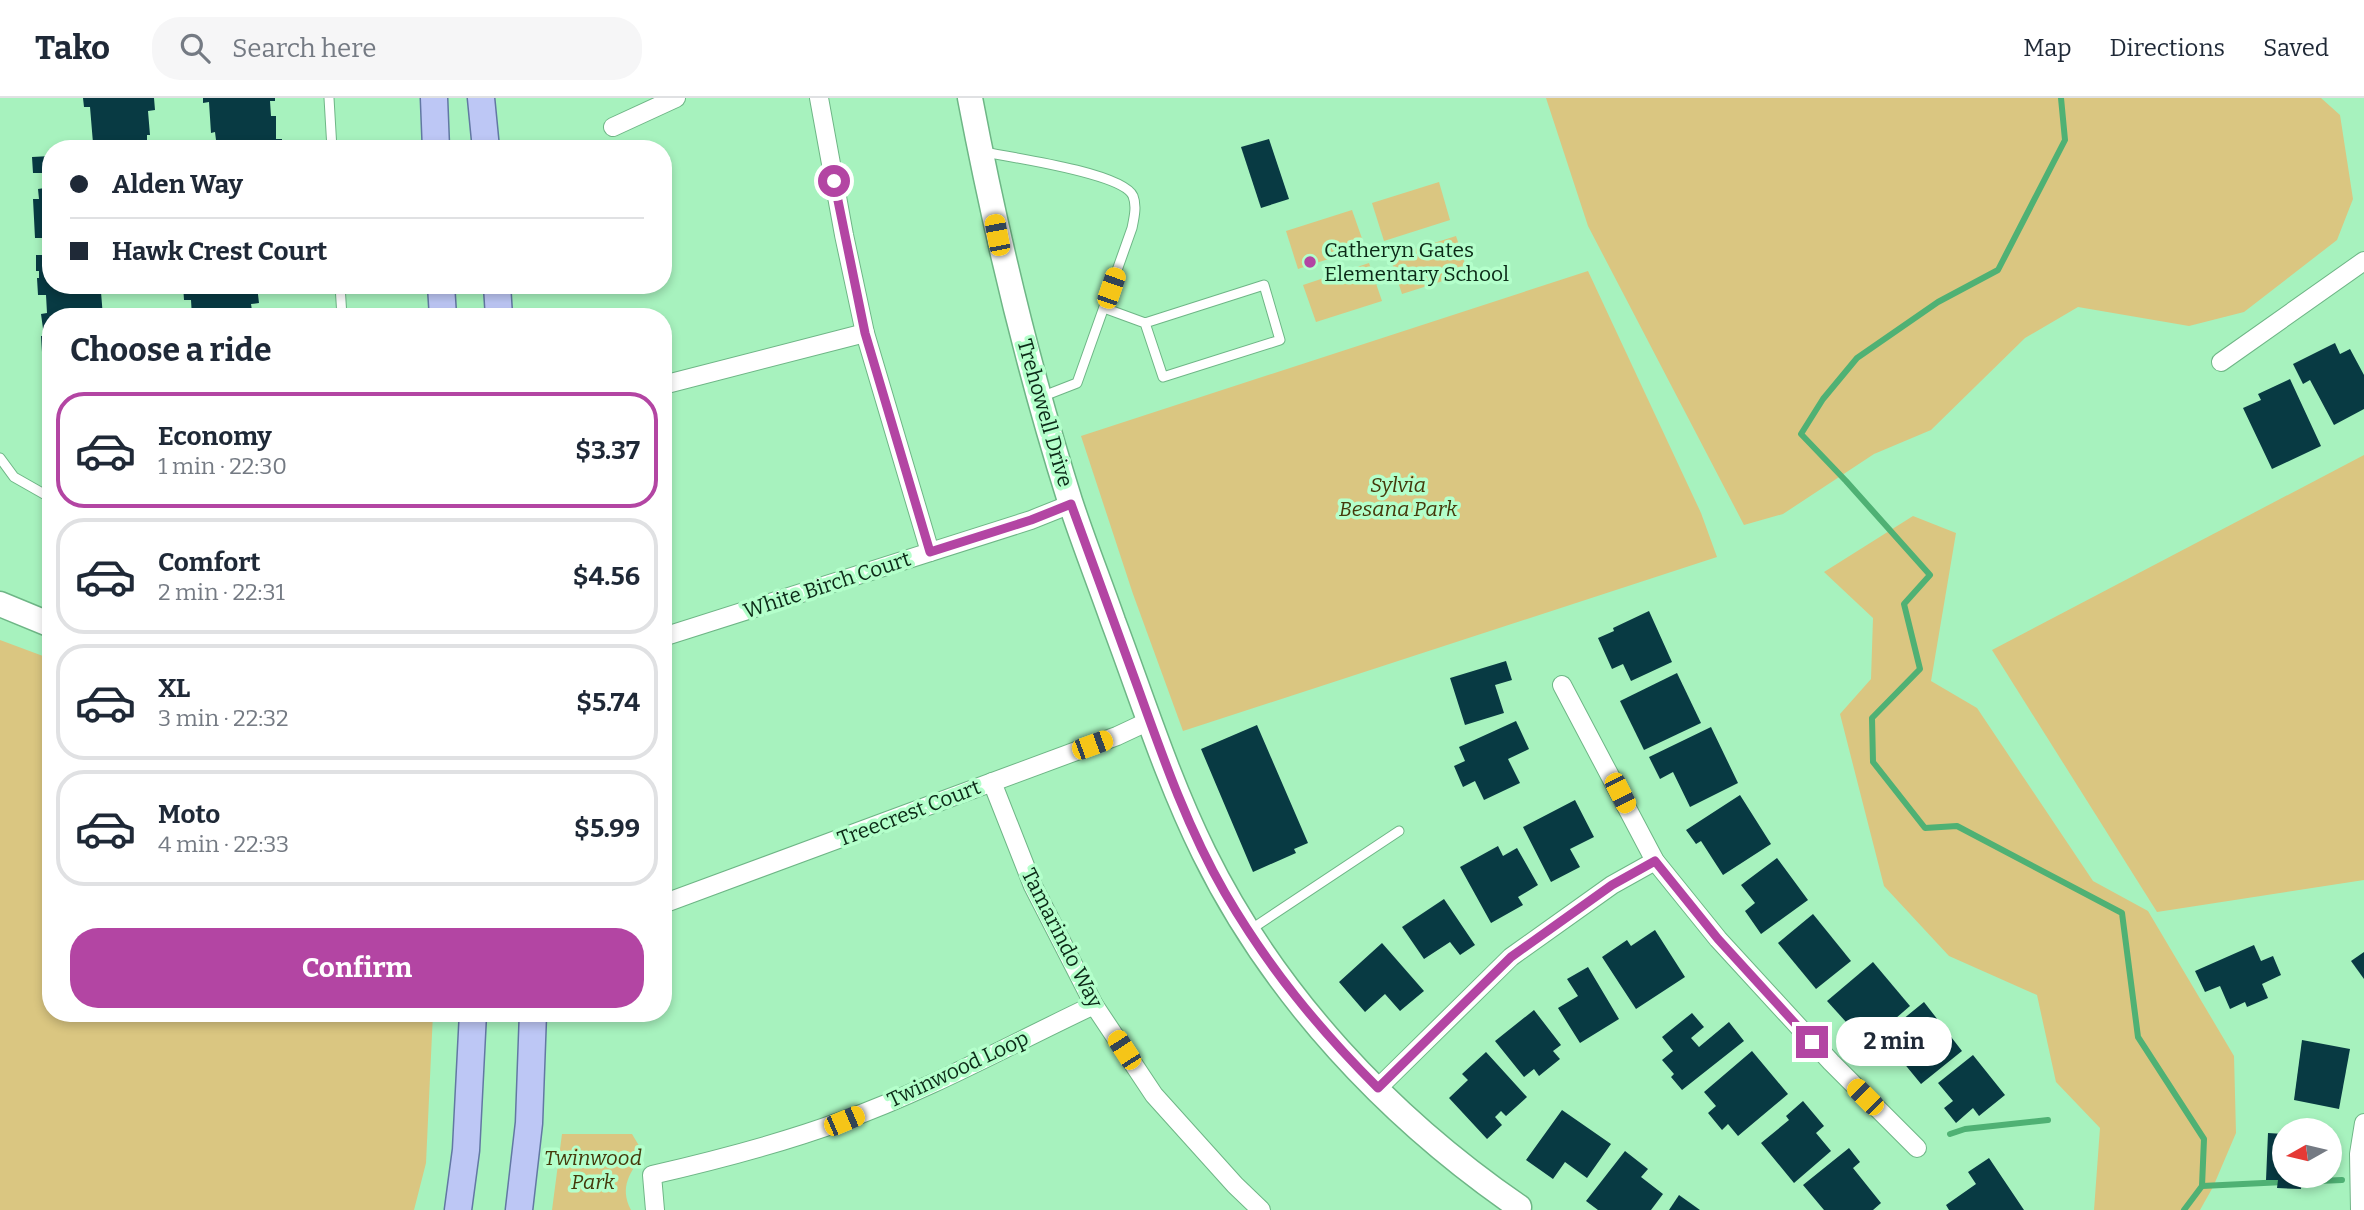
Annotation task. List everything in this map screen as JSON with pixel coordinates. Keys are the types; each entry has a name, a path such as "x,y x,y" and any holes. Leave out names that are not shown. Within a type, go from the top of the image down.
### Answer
{"main road":[{"path":"434,98 436,140"},
{"path":"481,98 484,140"},
{"path":"458,1210 466,1150 473,1022"},
{"path":"519,1210 529,1123 533,1022"}],"street":[{"path":"613,127 676,98"},
{"path":"818,98 865,333 930,552"},
{"name":"Trehowell Drive","path":"970,98 997,235 1039,398 1071,504 1177,794 1203,852 1271,965 1303,1008 1412,1123 1482,1182 1520,1209"},
{"path":"2221,362 2364,261"},
{"path":"672,383 865,333"},
{"name":"White Birch Court","path":"672,634 1031,520 1071,504"},
{"path":"0,604 42,621"},
{"path":"1562,685 1655,861 1718,939 1831,1062 1917,1148"},
{"name":"Treecrest Court","path":"672,901 1117,736 1149,720"},
{"name":"Tamarindo Way","path":"992,782 1033,886 1094,1005 1154,1095 1261,1210"},
{"path":"1378,1088 1511,957 1612,885 1655,861"},
{"name":"Twinwood Loop","path":"654,1210 653,1175 735,1156 844,1121 943,1079 1094,1005"},
{"path":"2360,1210 2359,1154 2364,1123"}],"lane":[{"path":"329,98 331,140"},
{"path":"980,151 1094,174 1124,185 1132,195 1135,212 1132,228 1077,383 1039,398"},
{"path":"1104,308 1145,323 1264,285 1280,340 1163,377 1145,323"},
{"path":"0,458 14,477 42,493"},
{"path":"1249,930 1399,831"}],"green space":[{"path":"1546,98 2321,98 2340,115 2353,199 2337,240 2244,312 2189,326 2078,307 2025,338 1931,430 1874,454 1783,514 1744,525 1588,226"},
{"path":"1439,182 1450,220 1384,241 1372,203"},
{"path":"1352,210 1365,247 1298,269 1286,231"},
{"path":"1456,236 1468,273 1402,294 1390,257"},
{"path":"1369,263 1382,301 1316,322 1303,285"},
{"name":"Sylvia Besana Park","path":"1588,271 1701,513 1717,557 1183,731 1133,594 1081,436"},
{"path":"2364,455 2364,880 2157,912 1992,650"},
{"path":"1913,516 1956,533 1931,681 1977,708 2093,881 2148,911 2234,1056 2236,1133 2200,1210 2094,1210 2100,1128 2056,1082 2037,995 1949,956 1884,886 1840,714 1871,679 1873,618 1824,572"},
{"path":"0,640 42,656 42,1022 433,1022 426,1163 414,1210 0,1210"},
{"name":"Twinwood Park","path":"562,1134 632,1134 644,1154 626,1187 631,1210 552,1210"}],"building":[{"path":"83,98 154,98 155,110 148,111 150,135 147,135 147,140 93,140 90,107 84,107"},
{"path":"203,98 275,98 275,101 270,101 271,116 276,116 276,139 282,140 216,140 215,132 211,133 209,102 203,103"},
{"path":"1269,139 1289,199 1261,208 1241,147"},
{"path":"42,156 42,173 33,173 32,157"},
{"path":"42,188 42,238 35,238 33,199 39,199 38,189"},
{"path":"36,255 42,255 42,294 101,294 102,308 47,308 46,295 38,295 39,271 36,271"},
{"path":"184,294 258,294 259,303 251,304 252,308 191,308 191,300 184,300"},
{"path":"2335,343 2340,354 2350,349 2364,375 2364,409 2334,425 2310,380 2303,384 2293,364"},
{"path":"2290,379 2321,446 2272,469 2243,408 2261,400 2258,394"},
{"path":"1649,611 1672,662 1631,681 1623,664 1612,669 1598,638"},
{"path":"1506,661 1512,680 1495,685 1504,713 1465,725 1450,678"},
{"path":"1677,673 1701,723 1644,750 1620,701"},
{"path":"1516,721 1529,749 1508,759 1520,783 1484,800 1475,781 1463,787 1454,766 1465,761 1459,747"},
{"path":"1257,725 1308,843 1294,849 1296,853 1253,872 1201,749"},
{"path":"1711,727 1738,783 1690,807 1673,772 1660,779 1649,757"},
{"path":"1740,795 1771,844 1723,875 1701,841 1696,844 1686,830"},
{"path":"1575,800 1594,837 1570,849 1580,867 1551,882 1523,827"},
{"path":"1498,846 1503,856 1517,848 1538,885 1518,897 1523,905 1491,923 1460,867"},
{"path":"1777,858 1808,900 1761,934 1745,911 1755,903 1741,885"},
{"path":"1444,899 1475,945 1460,955 1450,942 1424,959 1402,927"},
{"path":"1813,914 1851,961 1816,989 1778,943"},
{"path":"1655,930 1685,977 1636,1009 1602,957 1627,940 1631,946"},
{"path":"1382,943 1424,991 1400,1011 1385,994 1365,1012 1339,982"},
{"path":"2254,945 2261,961 2273,956 2281,975 2262,984 2268,998 2247,1007 2245,1002 2230,1009 2220,986 2205,992 2195,971"},
{"path":"2364,952 2364,979 2351,961"},
{"path":"1873,962 1910,1006 1866,1044 1827,1001"},
{"path":"1588,967 1619,1019 1580,1043 1558,1008 1578,996 1567,979"},
{"path":"1924,1002 1962,1051 1921,1084 1898,1056 1886,1066 1870,1046"},
{"path":"1534,1010 1561,1045 1553,1051 1560,1059 1539,1076 1534,1069 1524,1077 1495,1041"},
{"path":"1692,1013 1704,1027 1691,1038 1699,1047 1729,1022 1744,1041 1682,1090 1671,1077 1674,1074 1662,1060 1673,1051 1662,1037"},
{"path":"2302,1040 2350,1049 2339,1109 2294,1100"},
{"path":"1752,1051 1788,1094 1738,1136 1728,1124 1722,1130 1708,1113 1716,1106 1704,1092"},
{"path":"1486,1052 1527,1097 1506,1116 1501,1111 1495,1117 1502,1125 1487,1139 1449,1098 1468,1080 1462,1074"},
{"path":"1973,1055 2005,1095 1979,1116 1973,1108 1956,1123 1944,1108 1953,1101 1938,1083"},
{"path":"1803,1101 1824,1126 1816,1133 1831,1151 1794,1183 1761,1143 1789,1120 1786,1116"},
{"path":"1562,1110 1611,1144 1587,1178 1565,1162 1553,1179 1526,1160"},
{"path":"2268,1133 2272,1133 2272,1180 2266,1180"},
{"path":"1849,1148 1860,1162 1853,1168 1881,1203 1873,1210 1824,1210 1803,1185"},
{"path":"1625,1151 1648,1169 1641,1177 1663,1194 1651,1210 1598,1210 1586,1201"},
{"path":"1989,1158 2024,1210 1949,1210 1946,1205 1976,1184 1968,1172"},
{"path":"1679,1195 1700,1210 1669,1210"}],"waterway":[{"path":"2061,98 2065,140 1998,270 1938,302 1857,358 1823,399 1801,434 1930,575 1904,604 1920,669 1872,718 1873,762 1925,828 1957,826 2122,913 2138,1037 2204,1139 2202,1186 2184,1210"},
{"path":"1950,1134 1965,1129 2048,1120"},
{"path":"2202,1186 2272,1183"}],"place":[{"name":"Catheryn Gates Elementary School","path":"1310,262"}],"route":[{"path":"834,181 865,333 930,552 1031,520 1071,504 1177,794 1203,852 1271,965 1303,1008 1378,1088 1511,957 1612,885 1655,861 1718,939 1812,1042"}]}
